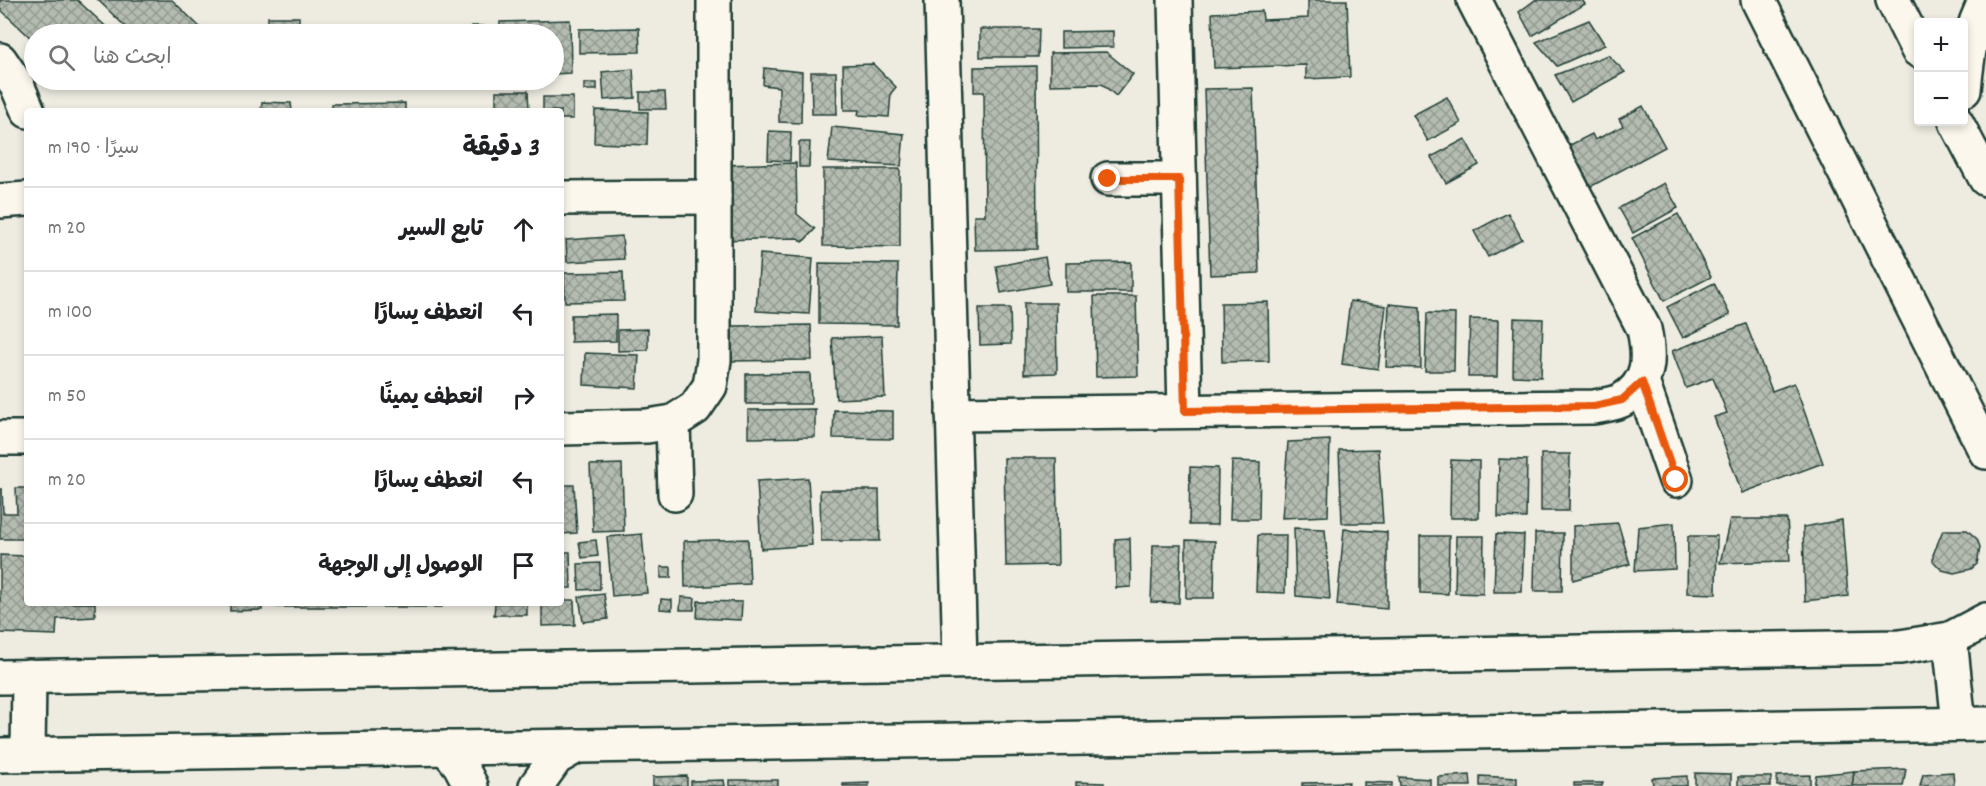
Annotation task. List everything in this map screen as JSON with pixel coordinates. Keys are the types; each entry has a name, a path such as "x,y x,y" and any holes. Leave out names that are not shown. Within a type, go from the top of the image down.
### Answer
{"street":[{"path":"564,428 647,426 674,422 695,408 710,386 714,360 714,0"},
{"path":"942,0 960,661"},
{"path":"1175,0 1185,411"},
{"path":"953,414 1594,406 1622,400 1642,382 1650,356 1644,329 1474,0"},
{"path":"1758,0 1986,452"},
{"path":"1893,0 1914,42"},
{"path":"1966,72 1968,51 1980,11 1986,1"},
{"path":"0,60 17,85 26,108"},
{"path":"1959,126 1986,179"},
{"path":"1108,179 1179,179"},
{"path":"564,198 714,197"},
{"path":"0,201 24,199"},
{"path":"1642,382 1676,480"},
{"path":"674,422 675,494"},
{"path":"0,438 24,438"},
{"path":"1950,639 1972,724 14,754 14,677 1900,647 1950,639 1986,621"},
{"path":"536,786 556,759 577,746"},
{"path":"446,748 460,765 471,786"}],"building":[{"path":"0,0 77,0 103,24 24,24 24,32 0,9"},
{"path":"98,0 172,0 197,24 123,24"},
{"path":"1308,0 1347,0 1350,77 1306,79 1306,65 1214,68 1212,13 1262,11 1263,20 1308,18"},
{"path":"1535,0 1582,0 1585,4 1532,36 1519,12"},
{"path":"268,17 299,17 299,24 268,24"},
{"path":"570,20 571,73 564,73 564,24 500,24 500,22"},
{"path":"1589,20 1605,45 1557,66 1536,42"},
{"path":"639,28 640,52 579,53 579,29"},
{"path":"980,29 1039,29 1038,57 980,57"},
{"path":"1113,31 1113,47 1061,48 1061,32"},
{"path":"1106,52 1133,74 1116,96 1102,84 1050,85 1050,53"},
{"path":"1608,55 1625,72 1571,102 1555,75"},
{"path":"873,64 896,87 891,93 889,117 858,115 859,110 844,110 843,65"},
{"path":"1036,66 1037,249 975,250 974,215 985,215 984,92 974,92 974,67"},
{"path":"764,68 802,72 801,123 779,122 779,87 763,85"},
{"path":"633,69 635,98 604,100 602,72"},
{"path":"811,72 836,72 837,114 812,114"},
{"path":"584,83 597,83 597,90 584,90"},
{"path":"1253,88 1259,273 1210,275 1204,89"},
{"path":"496,91 528,91 529,108 496,108"},
{"path":"640,92 665,92 666,109 640,109"},
{"path":"543,97 573,97 573,119 564,119 564,108 543,108"},
{"path":"1447,97 1461,123 1428,141 1413,115"},
{"path":"262,102 291,103 292,108 261,108"},
{"path":"405,103 405,108 332,108 332,104"},
{"path":"1643,106 1665,147 1588,188 1566,147 1592,134 1595,140 1623,126 1619,119"},
{"path":"595,110 648,112 647,145 594,143"},
{"path":"832,127 904,134 901,166 828,162"},
{"path":"769,131 791,132 790,161 768,160"},
{"path":"1465,139 1479,165 1446,183 1431,157"},
{"path":"799,142 810,142 809,167 799,167"},
{"path":"796,163 797,214 815,229 803,242 798,238 721,240 719,165"},
{"path":"823,169 900,169 900,247 823,246"},
{"path":"1664,183 1678,208 1633,233 1619,208"},
{"path":"1508,213 1522,239 1488,257 1474,231"},
{"path":"1678,214 1711,277 1664,301 1632,238"},
{"path":"622,236 624,259 567,262 566,240"},
{"path":"760,254 813,258 809,314 756,311"},
{"path":"1045,257 1050,284 1001,293 996,266"},
{"path":"1131,262 1131,292 1066,292 1066,263"},
{"path":"819,263 898,264 897,325 819,324"},
{"path":"623,272 624,301 565,302 564,273"},
{"path":"1714,283 1730,315 1683,338 1667,307"},
{"path":"1094,296 1136,296 1138,376 1096,377"},
{"path":"1350,301 1386,306 1378,369 1342,364"},
{"path":"1268,302 1269,361 1222,362 1221,303"},
{"path":"1024,303 1056,303 1057,373 1024,374"},
{"path":"1389,304 1420,307 1421,368 1386,367"},
{"path":"979,308 1010,308 1011,344 980,345"},
{"path":"1427,313 1455,314 1454,371 1425,371"},
{"path":"616,314 616,341 571,342 571,315"},
{"path":"1514,318 1543,319 1541,377 1513,376"},
{"path":"1470,319 1498,320 1497,377 1468,377"},
{"path":"1746,324 1772,391 1794,383 1823,463 1742,493 1714,417 1727,413 1713,378 1686,388 1672,351"},
{"path":"811,325 812,360 729,361 729,326"},
{"path":"648,329 648,350 618,351 618,330"},
{"path":"882,336 885,397 836,399 832,338"},
{"path":"585,353 639,355 637,388 584,385"},
{"path":"810,373 811,404 746,404 746,374"},
{"path":"815,409 815,437 748,438 748,410"},
{"path":"834,410 893,411 893,439 833,438"},
{"path":"1330,440 1328,516 1282,518 1288,442"},
{"path":"1378,449 1383,523 1342,523 1339,450"},
{"path":"1541,454 1570,454 1569,511 1541,511"},
{"path":"1004,458 1056,458 1058,565 1006,566"},
{"path":"1499,459 1527,460 1526,518 1498,517"},
{"path":"1451,460 1479,461 1479,518 1450,518"},
{"path":"1232,461 1260,462 1259,519 1230,519"},
{"path":"622,464 624,531 593,532 590,465"},
{"path":"1190,467 1218,468 1217,525 1189,525"},
{"path":"808,478 812,545 761,549 757,481"},
{"path":"564,485 574,485 577,533 564,534"},
{"path":"16,488 24,488 24,539 0,539 0,489 2,489 3,513 17,513"},
{"path":"820,490 879,490 880,541 821,541"},
{"path":"1730,519 1787,519 1790,561 1720,563"},
{"path":"1842,520 1848,596 1805,601 1803,527"},
{"path":"1618,523 1630,564 1573,580 1573,526"},
{"path":"1674,523 1675,569 1635,571 1638,527"},
{"path":"1294,528 1325,529 1330,599 1296,596"},
{"path":"1344,529 1387,532 1387,609 1337,605"},
{"path":"1943,530 1967,530 1977,539 1980,547 1977,564 1971,569 1954,573 1942,570 1933,561 1933,555"},
{"path":"1535,533 1563,533 1562,591 1534,591"},
{"path":"642,534 647,593 612,596 607,537"},
{"path":"1496,534 1524,535 1522,592 1494,592"},
{"path":"1258,535 1286,535 1285,593 1256,592"},
{"path":"1420,536 1449,536 1448,594 1420,593"},
{"path":"1456,536 1484,536 1483,594 1455,593"},
{"path":"1688,536 1717,536 1716,594 1687,593"},
{"path":"1130,538 1131,587 1116,588 1115,539"},
{"path":"748,539 750,584 685,587 684,541"},
{"path":"596,540 598,556 582,558 579,542"},
{"path":"1186,540 1215,541 1214,598 1186,598"},
{"path":"1153,545 1181,545 1179,603 1151,602"},
{"path":"564,552 570,552 571,588 564,588"},
{"path":"0,555 24,556 24,606 95,606 95,617 57,619 56,635 0,633"},
{"path":"600,563 600,589 579,590 578,564"},
{"path":"661,567 671,567 671,578 661,578"},
{"path":"604,594 608,619 583,622 579,597"},
{"path":"681,597 695,598 694,610 680,610"},
{"path":"661,599 672,600 672,610 660,609"},
{"path":"564,600 574,600 575,625 542,626 542,606 564,606"},
{"path":"698,601 742,602 741,620 697,618"},
{"path":"230,606 262,606 262,610 230,611"},
{"path":"277,606 442,606 442,607"},
{"path":"495,606 527,606 527,615 494,615"},
{"path":"1906,769 1903,786 1852,786 1854,771"},
{"path":"1854,771 1852,786 1814,786 1816,775"},
{"path":"1953,772 1954,786 1920,786 1923,774"},
{"path":"1695,773 1731,774 1731,786 1695,786"},
{"path":"1470,775 1471,786 1438,786 1438,777"},
{"path":"1810,775 1810,786 1777,786 1777,776"},
{"path":"687,776 687,786 653,786 653,777"},
{"path":"1480,776 1517,778 1517,786 1480,786"},
{"path":"1687,776 1687,786 1653,786 1652,778"},
{"path":"1399,777 1430,779 1430,786 1400,786"},
{"path":"1738,777 1771,777 1771,786 1738,786"},
{"path":"724,780 725,786 691,786 691,781"},
{"path":"729,780 778,780 778,786 729,786"},
{"path":"1076,782 1104,783 1104,786 1076,786"},
{"path":"1349,782 1348,786 1302,786 1302,783"},
{"path":"1364,782 1392,783 1392,786 1364,786"},
{"path":"869,783 869,786 843,786 843,784"},
{"path":"1574,783 1603,783 1602,786 1574,786"}],"route":[{"path":"1108,179 1179,179 1185,411 1594,406 1622,400 1642,382 1676,480"}]}
